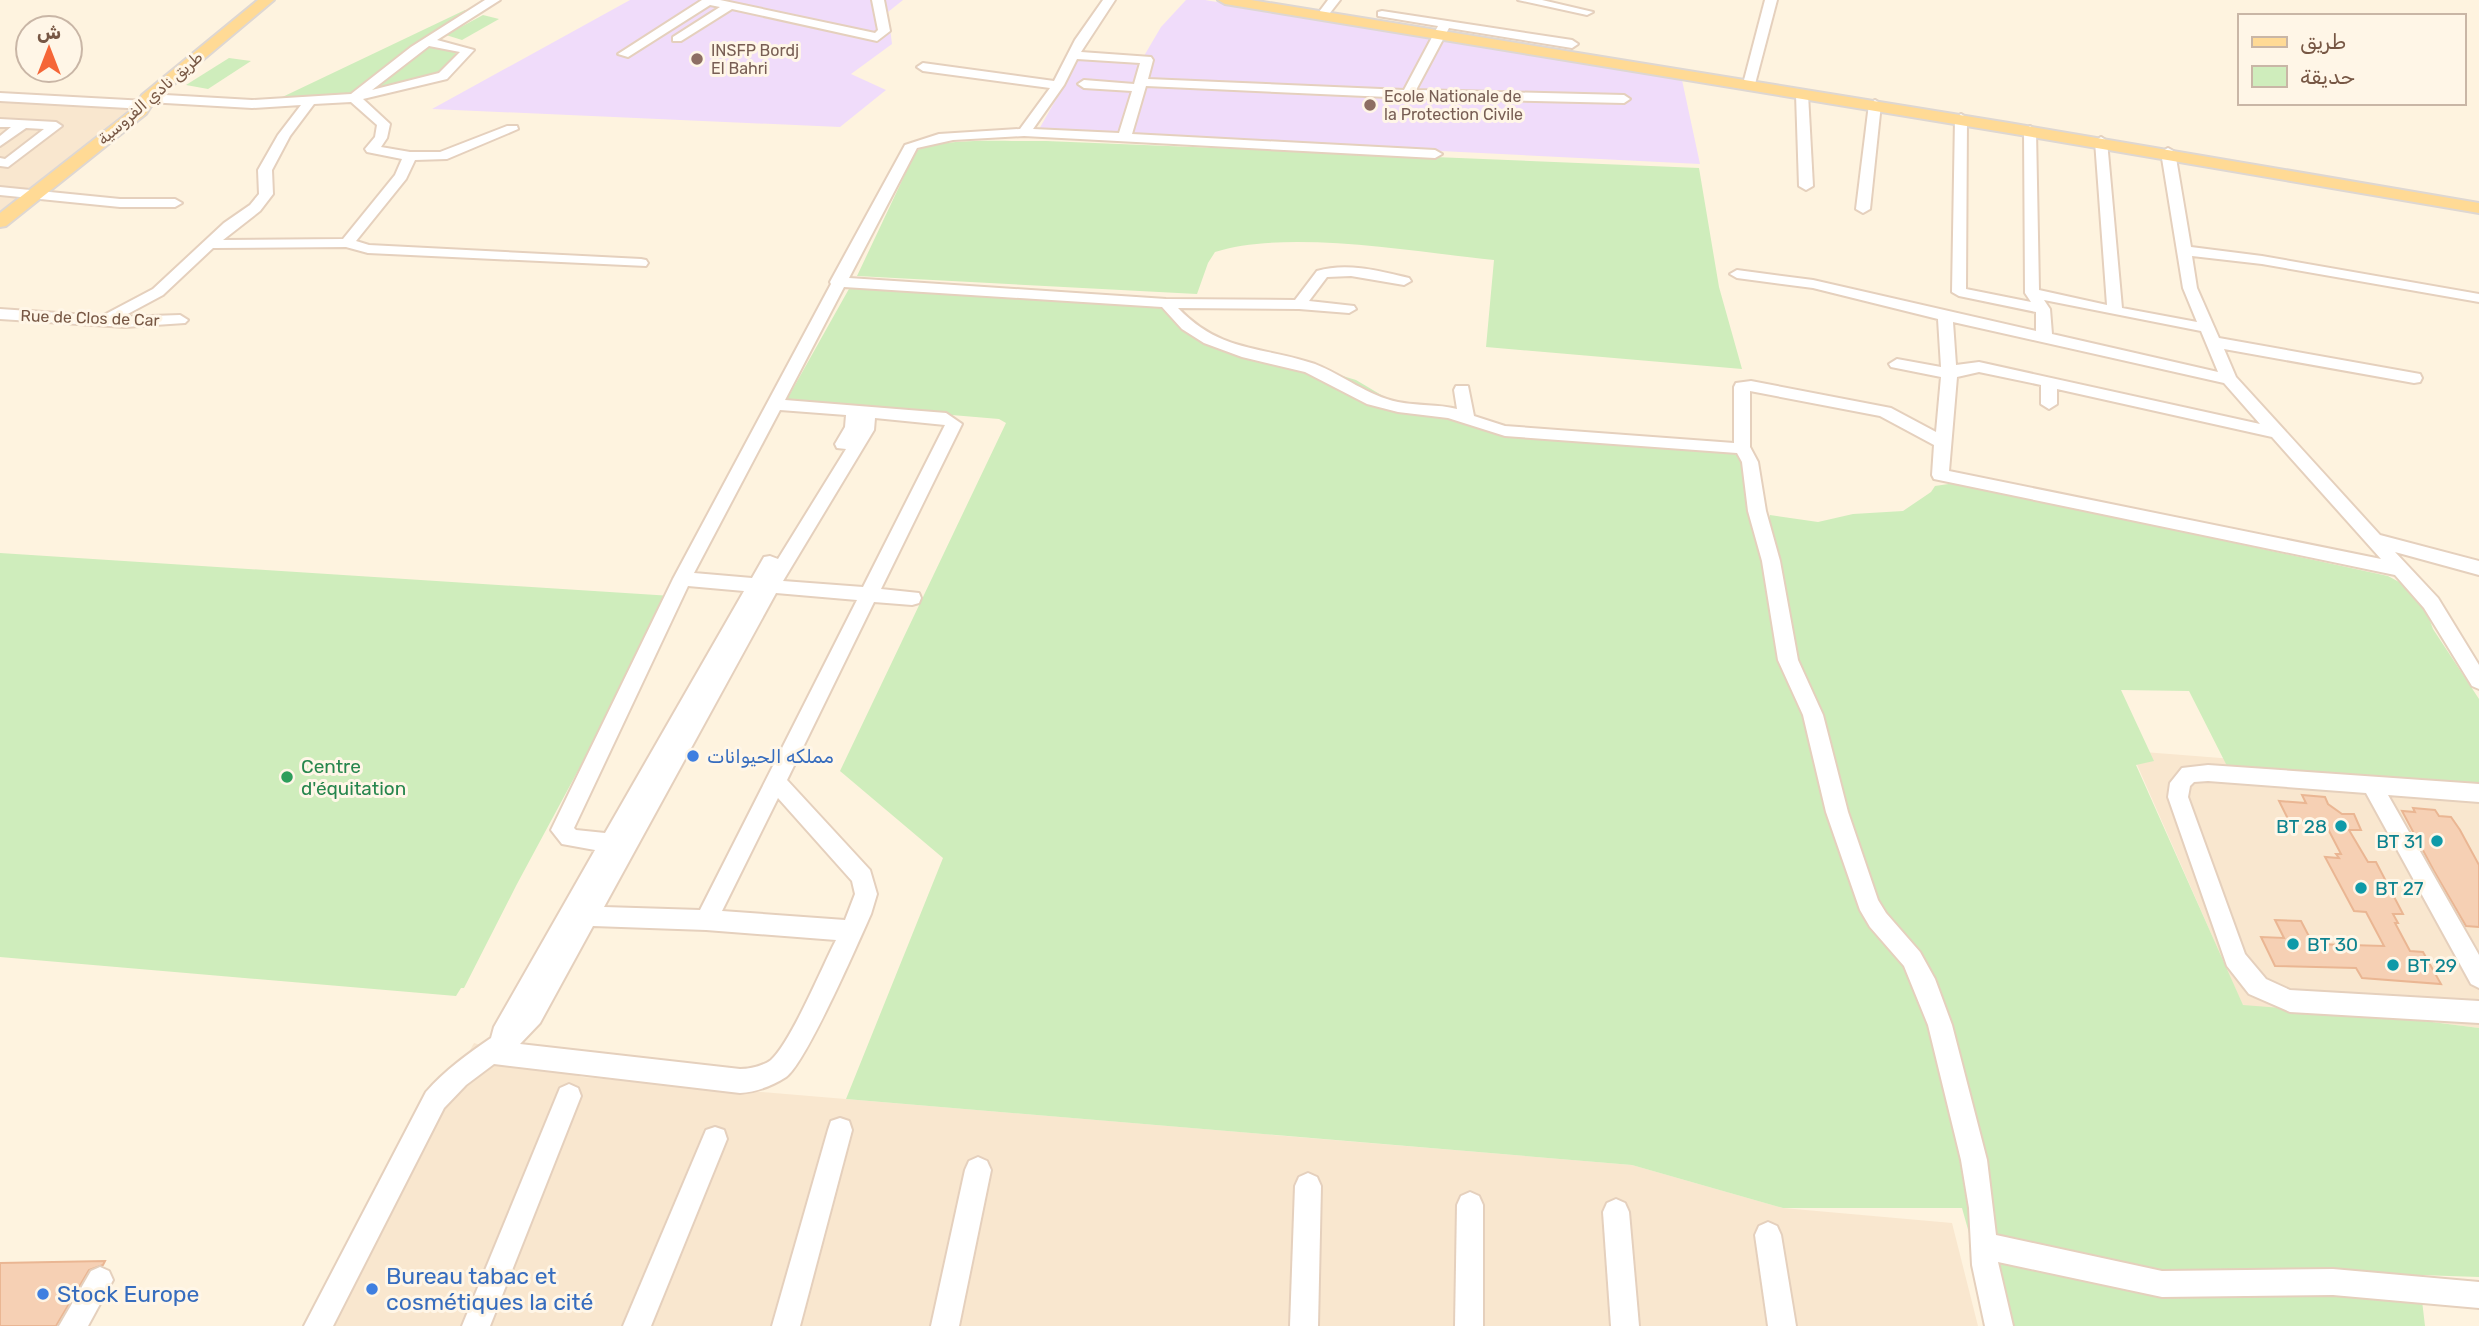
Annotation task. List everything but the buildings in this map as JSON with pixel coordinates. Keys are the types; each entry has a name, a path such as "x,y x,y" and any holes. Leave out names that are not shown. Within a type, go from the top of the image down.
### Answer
{"main road":[{"name":"طريق نادي الفروسية","path":"0,222 267,0"},
{"path":"1225,0 1322,16 1442,30 1579,28 1749,84 2168,152 2479,208"}],"street":[{"path":"354,98 475,9 494,0"},
{"path":"624,54 710,0 728,7 882,36 884,31 878,0"},
{"path":"1024,132 1058,85 1109,0"},
{"path":"1322,16 1334,0"},
{"path":"1527,0 1579,28"},
{"path":"1749,84 1771,0"},
{"path":"677,39 728,7"},
{"path":"1382,14 1442,30 1410,88 1410,94"},
{"path":"0,97 252,104 354,98 443,76 468,50 428,42"},
{"path":"1074,55 1147,60 1124,139"},
{"path":"923,67 1058,85"},
{"path":"1084,84 1624,99"},
{"path":"1802,94 1806,186"},
{"path":"354,98 384,124 381,138 372,149 410,156 442,156 512,129"},
{"path":"106,320 158,292 210,244 255,208 266,194 265,170 284,135 310,102"},
{"path":"1863,209 1875,104"},
{"path":"1961,118 1959,292 2043,309"},
{"path":"0,123 56,126 8,163 0,162"},
{"path":"0,142 24,124"},
{"path":"2030,130 2032,293 2043,309 2044,337"},
{"path":"618,844 570,838 562,830 682,579 837,282 912,145 929,138 1002,136 1024,132 1435,154"},
{"path":"2101,141 2115,311"},
{"path":"2168,152 2190,288 2229,379 2431,603 2479,681"},
{"path":"346,243 401,176 410,156"},
{"path":"0,191 31,197"},
{"path":"0,198 174,204"},
{"path":"210,244 346,243 368,249 641,263"},
{"path":"2184,251 2262,260 2479,298"},
{"path":"1299,305 1320,275 1328,272 1345,271 1404,281"},
{"path":"1737,274 1813,284 2229,379"},
{"path":"837,282 1166,303 1299,305 1349,309"},
{"path":"2032,293 2210,335 2414,378"},
{"path":"1166,303 1187,326 1209,340 1247,354 1310,369 1373,400 1466,418 1505,431 1727,449 1742,447"},
{"name":"Rue de Clos de Car","path":"0,314 106,320 180,320"},
{"path":"1945,316 1949,374 1940,475 2402,570"},
{"path":"1897,364 1949,374 1963,368 1979,367 2277,433"},
{"path":"2049,382 2049,404"},
{"path":"1942,442 1885,412 1751,386 1742,387 1742,447 1750,462 1788,660 1812,715 1837,812 1864,893 1878,920 1912,959 1923,979 1940,1025 1973,1160 1982,1208 1990,1296 1999,1326"},
{"path":"1462,390 1466,418"},
{"path":"706,920 954,424 946,418 774,404"},
{"path":"488,1052 517,1013 618,844 764,584 866,430 862,411"},
{"path":"2374,540 2479,568"},
{"path":"682,579 912,598"},
{"path":"2479,793 2208,773 2189,775 2180,783 2178,797 2182,816 2235,959 2249,980 2263,993 2290,1001 2479,1012"},
{"path":"488,1052 740,1081 754,1080 773,1071 788,1058 852,931 866,894 862,877 775,781"},
{"path":"2372,785 2479,977"},
{"path":"318,1326 435,1100 453,1079 516,1034 532,1015 588,916 618,844"},
{"path":"588,916 706,920 852,931"},
{"path":"476,1326 569,1096"},
{"path":"786,1326 840,1130"},
{"path":"637,1326 715,1139"},
{"path":"945,1326 978,1170"},
{"path":"1304,1326 1308,1186"},
{"path":"1469,1326 1470,1205"},
{"path":"1616,1212 1625,1326"},
{"path":"1768,1235 1782,1326"},
{"path":"1984,1245 2070,1266 2162,1284 2333,1282 2479,1295"},
{"path":"73,1326 100,1280"}],"shaded area":[{"name":"INSFP Bordj El Bahri","path":"630,0 903,0 888,12 892,44 851,74 886,90 840,127 432,109"},
{"name":"Ecole Nationale de la Protection Civile","path":"1186,0 1205,0 1682,80 1700,164 1038,131 1080,57 1141,61 1161,27"},
{"path":"0,100 132,107 0,211"},
{"path":"2131,751 2479,778 2479,1028 2393,1017 2243,1006"},
{"path":"474,1043 582,1077 1632,1165 1783,1208 1952,1223 1978,1326 319,1326"}],"green space":[{"path":"468,10 466,13 388,64 355,91 346,95 315,95 305,99 274,101"},
{"path":"483,15 499,19 462,40 446,35"},
{"path":"428,45 457,52 440,74 368,93"},
{"path":"229,58 251,61 208,89 186,85"},
{"path":"1046,141 1699,168 1719,287 1742,369 1486,347 1494,260 1352,244 1278,242 1245,245 1215,252 1208,263 1197,294 857,276 916,151 942,143"},
{"path":"850,287 1163,306 1185,329 1356,380 1388,399 1473,424 1731,452 1746,460 1761,551 1770,515 1818,522 1853,514 1903,511 1931,492 1935,486 1955,483 2388,576 2414,590 2425,607 2433,629 2479,699 2479,783 2227,766 2189,691 2121,690 2154,761 2136,765 2243,1005 2393,1017 2479,1028 2479,1277 2419,1275 2425,1326 1995,1326 1962,1208 1783,1208 1632,1165 846,1099 943,858 840,771 1006,423 999,419 786,401"},
{"name":"Centre d'équitation","path":"0,553 672,596 464,988 461,988 456,996 0,957"}],"place":[{"name":"INSFP Bordj El Bahri","path":"697,59"},
{"name":"Ecole Nationale de la Protection Civile","path":"1370,105"},
{"name":"مملكه الحيوانات","path":"693,756"},
{"name":"Centre d'équitation","path":"287,777"},
{"name":"BT 28","path":"2341,826"},
{"name":"BT 31","path":"2437,841"},
{"name":"BT 27","path":"2361,888"},
{"name":"BT 30","path":"2293,944"},
{"name":"BT 29","path":"2393,965"},
{"name":"Bureau tabac et cosmétiques la cité","path":"372,1289"},
{"name":"Stock Europe","path":"43,1294"}]}
